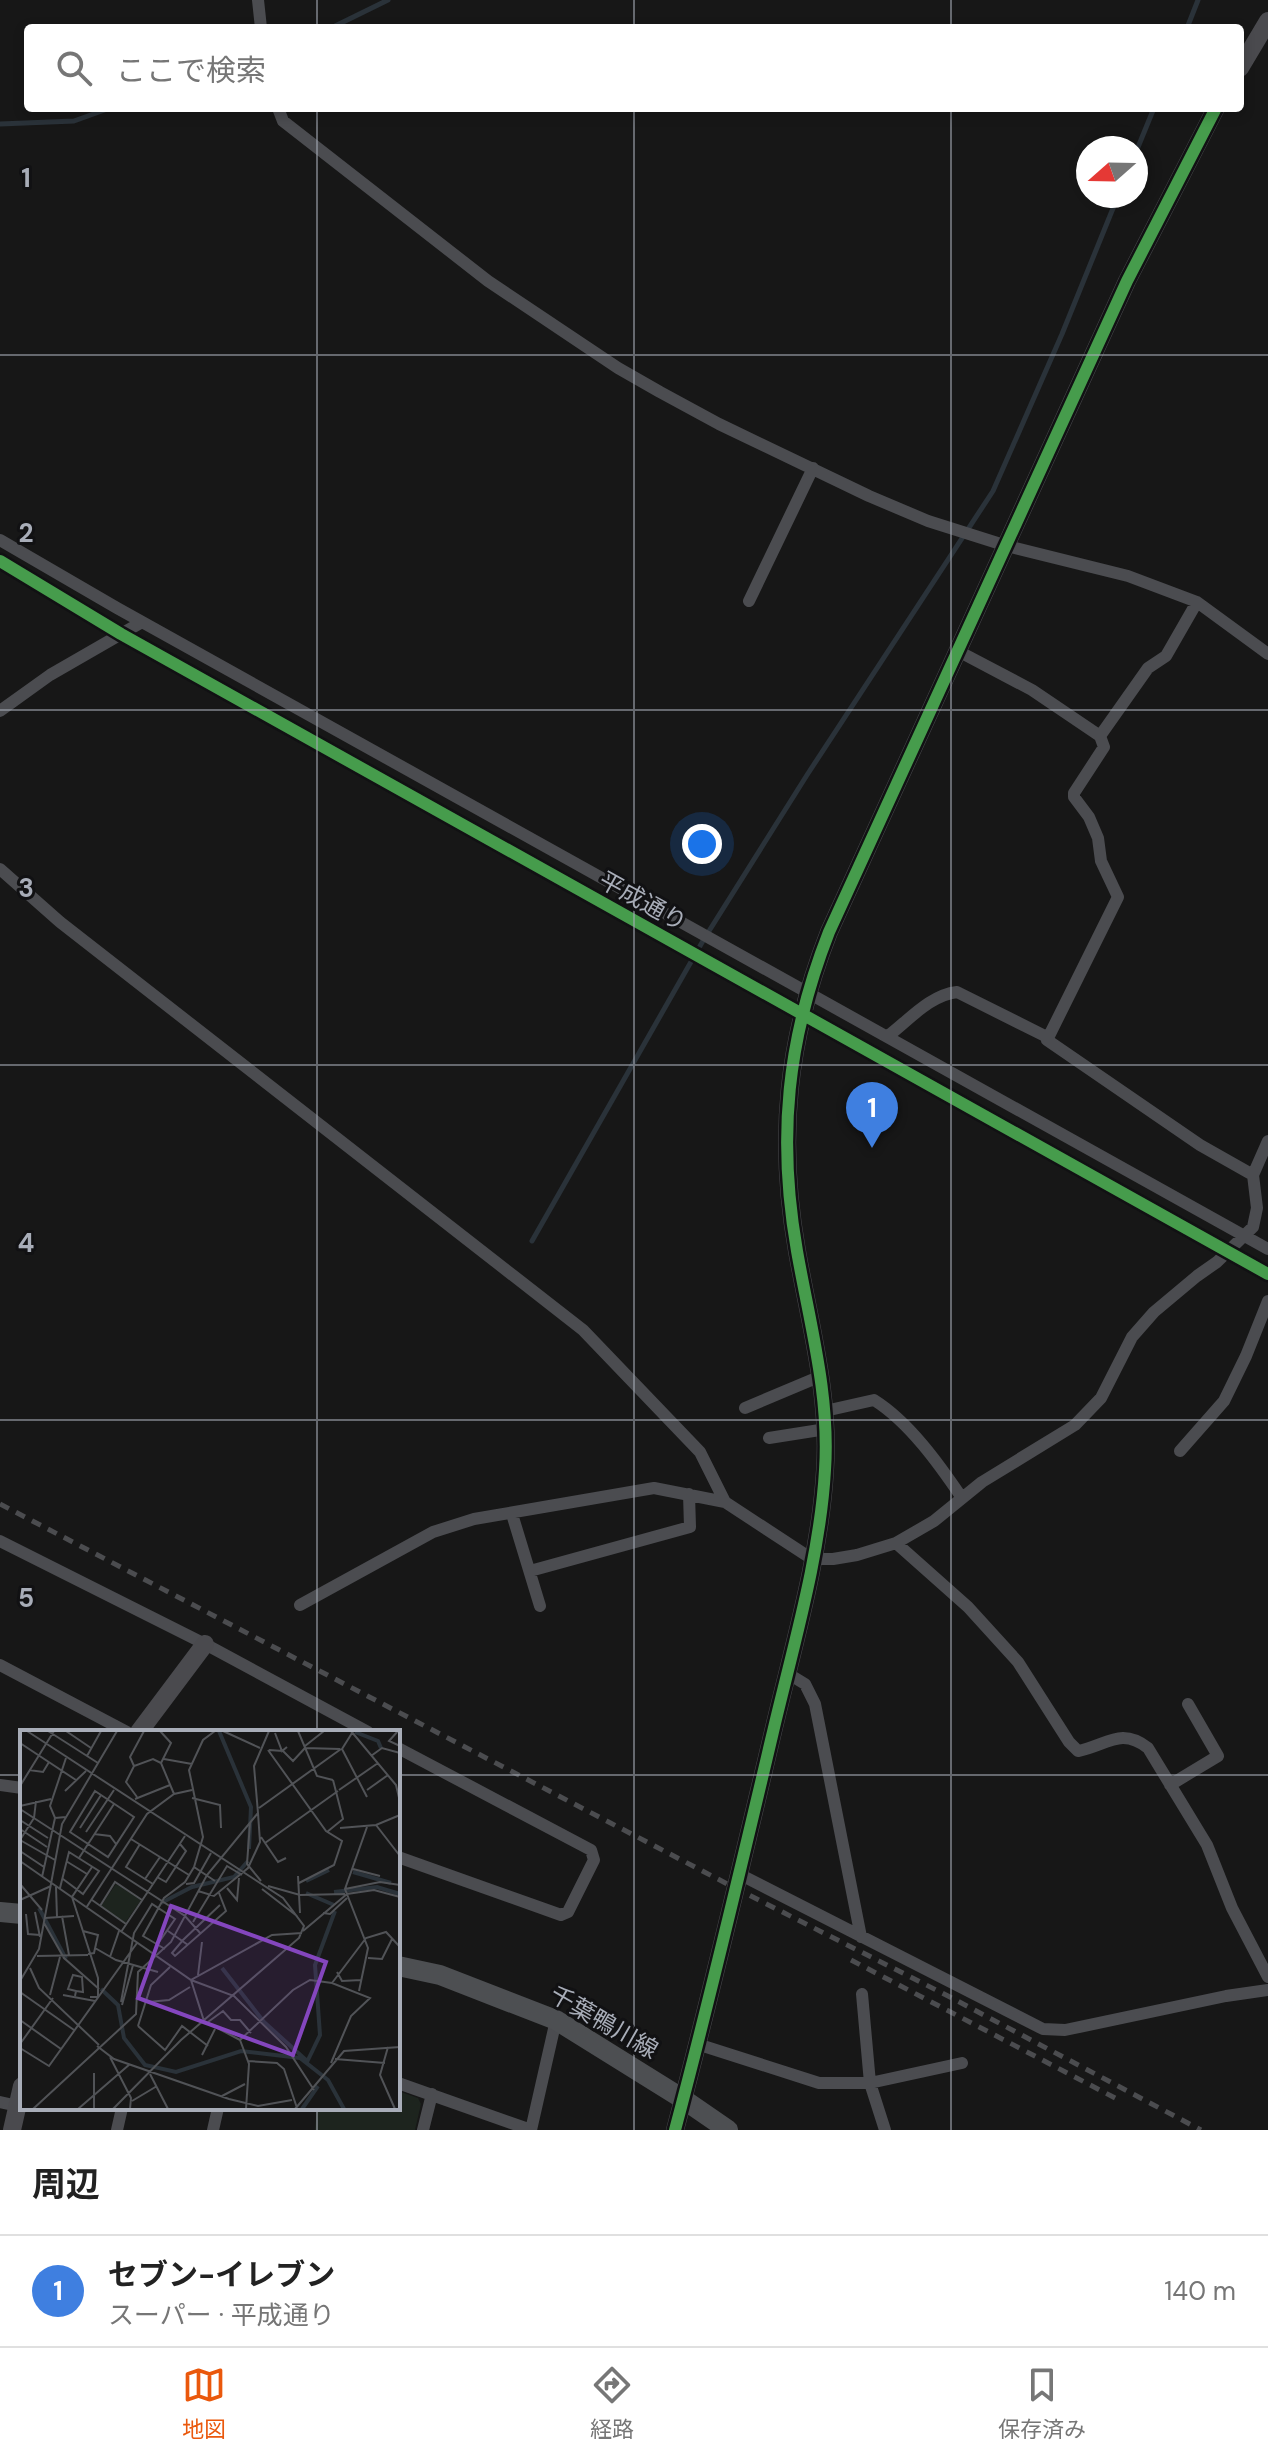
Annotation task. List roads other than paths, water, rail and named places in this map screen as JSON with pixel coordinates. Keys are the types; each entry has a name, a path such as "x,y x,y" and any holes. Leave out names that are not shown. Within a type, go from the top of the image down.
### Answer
{"main road":[{"path":"0,1912 20,1914"},
{"name":"千葉鴨川線","path":"400,1966 440,1975 556,2020 728,2130"}],"street":[{"path":"258,0 261,24"},
{"path":"1244,61 1268,21"},
{"path":"280,112 283,121 488,281 618,368 660,392 869,496 928,521 1007,546 1128,576 1197,602 1268,654"},
{"path":"675,2130 787,1673 812,1559 825,1471 826,1420 821,1376 797,1252 785,1155 791,1075 807,992 829,932 1127,281 1214,112"},
{"path":"749,601 813,468"},
{"name":"平成通り","path":"0,540 1268,1249"},
{"name":"平成通り","path":"0,561 121,634 1268,1274"},
{"path":"1100,736 1148,668 1166,656 1197,602"},
{"path":"0,711 50,675 142,622"},
{"path":"958,651 1032,690 1100,736 1104,747 1074,797 1089,817 1098,838 1101,861 1118,897 1047,1037"},
{"path":"0,869 60,922 583,1330 700,1452 725,1502"},
{"path":"888,1036 934,999 944,993 957,992 1047,1037 1047,1040 1200,1145 1253,1175"},
{"path":"300,1605 433,1532 474,1519 654,1488 725,1502 812,1559 857,1555 896,1543 934,1521 982,1482 1075,1425 1101,1398 1132,1337 1154,1312 1253,1227 1257,1208 1253,1175 1268,1141"},
{"path":"1180,1451 1224,1401 1268,1301"},
{"path":"745,1408 821,1376"},
{"path":"769,1438 826,1420 874,1400 887,1408 936,1460 962,1498"},
{"path":"530,1571 690,1527 689,1494"},
{"path":"512,1514 540,1606"},
{"path":"0,1541 205,1644 364,1730"},
{"path":"896,1543 968,1607 1018,1662 1069,1742 1078,1751 1119,1737 1135,1738 1148,1748 1207,1845 1232,1908 1268,1977"},
{"path":"140,1730 205,1644"},
{"path":"0,1665 123,1730"},
{"path":"787,1673 805,1684 815,1704 861,1937"},
{"path":"1170,1785 1218,1756 1188,1704"},
{"path":"400,1754 591,1850 594,1860 568,1912 561,1915 400,1858"},
{"path":"0,1785 20,1788"},
{"path":"739,1874 1043,2029 1065,2030 1268,1990"},
{"path":"862,1994 870,2083 885,2130"},
{"path":"400,2084 531,2130 556,2020"},
{"path":"697,2044 819,2083 870,2083 962,2063"},
{"path":"423,2130 432,2094"},
{"path":"9,2104 12,2130"},
{"path":"117,2130 122,2110"},
{"path":"213,2130 218,2110"}],"waterway":[{"path":"339,24 388,0"},
{"path":"1189,24 1198,0"},
{"path":"0,124 74,121 99,112"},
{"path":"1143,136 1152,112"},
{"path":"532,1241 704,939 993,491 1113,208"}],"railway":[{"path":"0,1504 1201,2130"},
{"path":"851,1960 1117,2099"}],"place":[{"name":"セブン-イレブン","path":"872,1148"}]}
